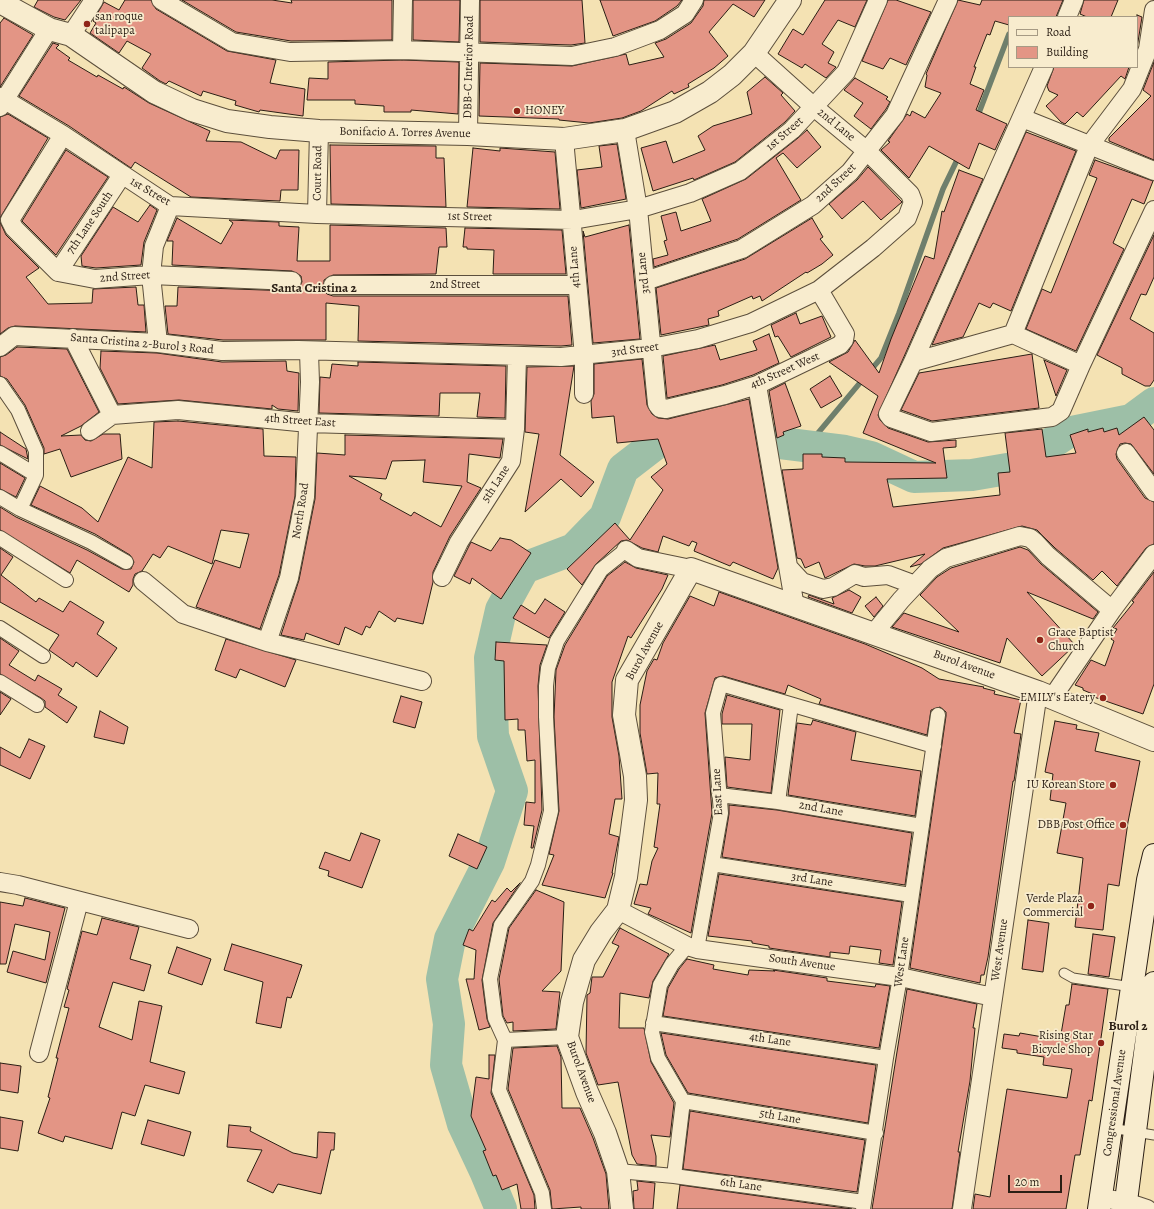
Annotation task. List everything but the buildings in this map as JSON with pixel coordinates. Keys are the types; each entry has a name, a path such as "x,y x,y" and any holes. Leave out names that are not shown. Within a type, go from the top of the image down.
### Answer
{"street":[{"path":"71,35 94,0"},
{"path":"161,0 232,42 290,52 402,50 572,56 615,47 660,30 685,14 694,0"},
{"path":"402,50 403,0"},
{"name":"DBB-C Interior Road","path":"468,134 470,0"},
{"name":"Bonifacio A. Torres Avenue","path":"0,2 49,29 71,35 154,92 192,110 227,121 270,127 319,131 468,134 564,139 625,130 675,112 710,92 732,75 754,53 790,0"},
{"name":"1st Street","path":"1,101 63,135 170,206 317,214 572,220 638,209 690,193 740,171 792,130 846,72 878,0"},
{"name":"2nd Street","path":"645,281 742,249 813,205 850,172 868,152 895,116 948,0"},
{"path":"1067,16 1074,0"},
{"path":"1138,66 1154,10"},
{"path":"1,101 49,29"},
{"name":"2nd Lane","path":"754,53 814,107 868,152 910,194 913,202"},
{"path":"1044,68 914,362 888,414 891,418 931,432 1052,418 1061,411 1154,210"},
{"path":"1013,334 1089,146 1132,89 1138,68"},
{"path":"1022,118 1089,146 1154,170"},
{"name":"3rd Lane","path":"625,130 638,209 657,404 660,408 666,409"},
{"name":"Court Road","path":"317,214 319,131"},
{"path":"58,272 14,228 10,220 63,135"},
{"name":"4th Lane","path":"564,139 572,220 576,285 584,356 584,394"},
{"name":"7th Lane South","path":"58,272 122,175"},
{"name":"3rd Street","path":"309,352 517,357 584,356 651,348 698,339 751,323 818,290 873,248 907,218 913,202"},
{"path":"158,344 151,275 154,246 170,206"},
{"name":"2nd Street","path":"58,272 95,279 151,275 292,281"},
{"name":"2nd Street","path":"333,285 576,285"},
{"name":"4th Street West","path":"666,409 725,395 757,385 840,345 844,340 845,334 818,290"},
{"path":"914,362 1013,334 1081,365"},
{"name":"Santa Cristina 2-Burol 3 Road","path":"0,347 14,336 74,338 158,344 222,351 309,352"},
{"path":"74,338 112,415 90,431"},
{"name":"North Road","path":"267,642 289,578 305,497 310,382 309,352"},
{"name":"5th Lane","path":"442,577 459,542 511,461 515,429 517,357"},
{"path":"0,384 18,410 36,451 36,475 20,509"},
{"path":"757,385 790,568 795,607"},
{"name":"4th Street East","path":"112,415 178,410 308,423 515,429"},
{"path":"0,453 36,475"},
{"path":"1126,453 1154,492"},
{"path":"0,497 20,509 91,542 126,562"},
{"path":"874,633 915,585 930,570 946,558 1020,536 1030,538 1035,542 1048,556 1112,610"},
{"path":"0,538 66,580"},
{"path":"544,1209 542,1192 498,1090 505,1040 495,1018 490,979 501,925 532,881 538,865 551,811 546,717 546,686 548,668 557,641 601,570 626,550 638,558 691,569"},
{"path":"1045,695 1154,554"},
{"path":"790,568 802,582 823,589 833,587 855,574 864,577 888,575 915,585"},
{"name":"Burol Avenue","path":"622,1209 618,1171 605,1133 587,1092 567,1037 572,1002 584,960 601,932 618,910 626,877 636,800 635,776 624,715 627,680 691,569 1045,695 1154,740"},
{"path":"143,580 183,614 267,642 422,680"},
{"path":"0,628 43,656"},
{"path":"0,682 37,705"},
{"name":"East Lane","path":"692,948 712,864 721,813 713,713 720,686 722,684 791,705"},
{"name":"West Avenue","path":"962,1209 993,997 1045,695"},
{"path":"778,802 791,705 934,746"},
{"name":"West Lane","path":"864,1206 886,1058 900,977 938,715"},
{"name":"2nd Lane","path":"719,795 778,802 922,826"},
{"name":"Congressional Avenue","path":"1125,1206 1144,1133 1140,1032 1132,987 1154,855"},
{"name":"3rd Lane","path":"712,864 911,895"},
{"path":"0,882 18,885 189,929"},
{"path":"39,1053 79,901"},
{"name":"South Avenue","path":"618,910 692,948 900,977 993,997"},
{"path":"674,1176 683,1101 658,1058 652,1032 660,985 672,964 692,948"},
{"name":"Congressional Avenue","path":"1100,1204 1111,1128 1154,983"},
{"name":"4th Lane","path":"653,1023 886,1058"},
{"path":"505,1040 567,1037"},
{"name":"5th Lane","path":"683,1101 876,1133"},
{"name":"6th Lane","path":"618,1171 674,1176 864,1206"},
{"path":"1100,1204 1147,1209"}],"lane":[{"path":"1064,973 1073,978 1132,987"},
{"path":"1111,1128 1144,1133"}],"waterway":[{"path":"977,118 1008,37"},
{"path":"870,371 881,358 899,313 943,189 959,156"},
{"path":"803,446 813,439 864,378"},
{"path":"501,1209 463,1124 446,1065 449,1024 442,979 450,939 489,862 512,791 493,736 490,658 501,610 524,568 574,549 605,517 623,469 658,442 731,439 772,442 845,451 871,457 914,477 972,475 1013,468 1067,433 1131,420 1154,403"}],"place":[{"name":"san roque talipapa","path":"87,24"},
{"name":"HONEY","path":"517,111"},
{"name":"Grace Baptist Church","path":"1040,640"},
{"name":"EMILY's Eatery","path":"1103,698"},
{"name":"IU Korean Store","path":"1113,785"},
{"name":"DBB Post Office","path":"1123,825"},
{"name":"Verde Plaza Commercial","path":"1091,906"},
{"name":"Rising Star Bicycle Shop","path":"1101,1043"}],"district":[{"name":"Santa Cristina 2","path":"314,289"},
{"name":"Burol 2","path":"1128,1027"}]}
